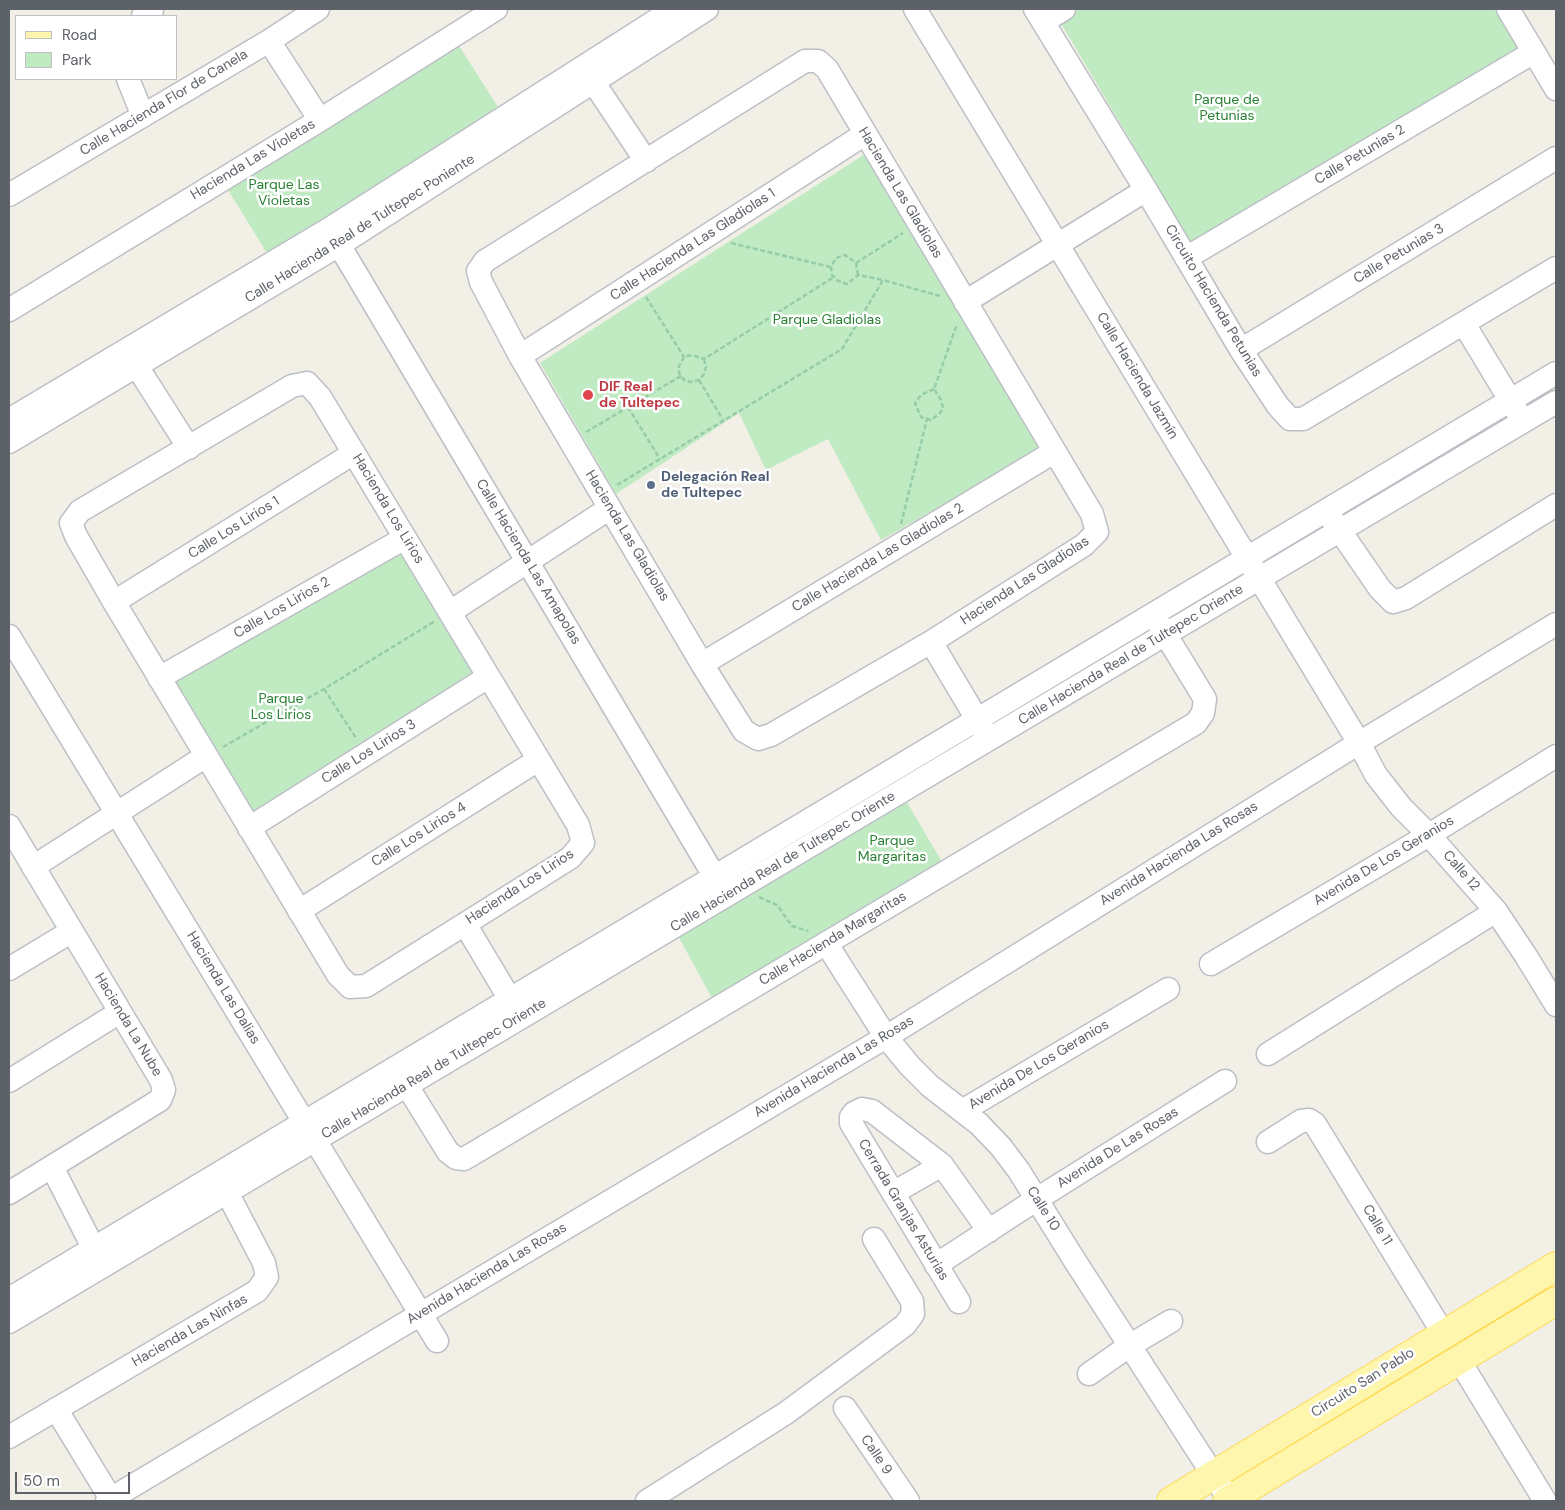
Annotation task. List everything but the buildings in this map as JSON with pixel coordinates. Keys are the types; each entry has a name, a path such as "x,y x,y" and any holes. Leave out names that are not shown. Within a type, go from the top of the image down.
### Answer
{"main road":[{"name":"Circuito San Pablo","path":"1171,1501 1443,1333 1556,1266"},
{"path":"1228,1501 1556,1301"}],"street":[{"name":"Calle Hacienda Flor de Canela","path":"9,195 269,41 318,9"},
{"name":"Hacienda Las Violetas","path":"9,310 320,120 496,9"},
{"name":"Calle Hacienda Real de Tultepec Poniente","path":"589,75 674,9"},
{"name":"Calle Hacienda Real de Tultepec Poniente","path":"9,442 131,358 334,237 589,75 708,9"},
{"name":"Calle Hacienda Jazmín","path":"915,9 1359,743"},
{"path":"1039,15 1064,9"},
{"path":"1508,9 1556,89"},
{"name":"Circuito Hacienda Petunias","path":"1039,15 1241,350 1278,406 1290,419 1303,418 1556,268"},
{"path":"269,41 320,120"},
{"name":"Calle Petunias 2","path":"1186,258 1534,52"},
{"name":"Hacienda Las Gladiolas","path":"805,60 818,61 827,69 1092,514 1097,532 1084,545 931,642 771,736 758,739 744,731 702,664 520,356 481,282 478,272 485,261 646,161 805,60"},
{"path":"589,75 646,161"},
{"path":"128,80 143,116"},
{"name":"Calle Hacienda Las Gladiolas 1","path":"520,356 865,134"},
{"name":"Calle Petunias 3","path":"1241,350 1556,158"},
{"path":"965,302 1146,190"},
{"name":"Calle Hacienda Las Amapolas","path":"334,237 715,876 733,892"},
{"path":"1464,324 1524,422"},
{"path":"131,358 189,448"},
{"name":"Calle Hacienda Real de Tultepec Poniente","path":"9,420 131,358"},
{"path":"465,924 515,1008 715,876 1556,373"},
{"name":"Hacienda Los Lirios","path":"307,383 320,397 578,825 583,843 570,858 366,986 350,987 338,975 114,602 76,536 71,523 80,511 189,448 292,386 307,383"},
{"name":"Calle Hacienda Real de Tultepec Oriente","path":"9,1322 98,1257 515,1008 733,892 1556,402"},
{"name":"Calle Hacienda Las Gladiolas 2","path":"702,664 1054,452"},
{"name":"Calle Los Lirios 1","path":"114,602 354,453"},
{"path":"450,612 528,562 606,501"},
{"path":"1326,510 1380,590 1393,602 1406,598 1556,505"},
{"name":"Calle Los Lirios 2","path":"159,678 405,538"},
{"name":"Calle Hacienda Margaritas","path":"401,1077 448,1152 456,1158 464,1159 1196,723 1203,713 1205,699 1153,614"},
{"name":"Avenida Hacienda Las Rosas","path":"109,1500 886,1037 1359,743 1556,624"},
{"name":"Hacienda Las Dalias","path":"9,636 438,1341"},
{"path":"931,642 989,740"},
{"name":"Calle Los Lirios 3","path":"249,828 488,677"},
{"name":"Calle 12","path":"1359,743 1376,775 1401,807 1429,835 1496,911 1556,1004"},
{"path":"33,867 206,756"},
{"name":"Avenida De Los Geranios","path":"1211,964 1429,835 1556,756"},
{"name":"Calle Los Lirios 4","path":"299,911 538,760"},
{"name":"Hacienda La Nube","path":"9,826 160,1080 164,1090 160,1100 9,1193"},
{"path":"1268,1054 1496,911"},
{"path":"9,969 72,931"},
{"name":"Calle 10","path":"826,943 886,1037 917,1073 979,1124 1001,1147 1019,1171 1129,1346 1213,1474 1228,1501"},
{"name":"Avenida De Los Geranios","path":"962,1111 1168,989"},
{"path":"9,1081 120,1012"},
{"name":"Avenida De Las Rosas","path":"936,1265 1225,1081"},
{"name":"Cerrada Granjas Asturias","path":"942,1165 872,1111 862,1109 851,1117 851,1123 959,1302"},
{"name":"Calle 11","path":"1268,1142 1301,1121 1309,1120 1315,1124 1443,1333"},
{"path":"893,1193 942,1165 989,1231"},
{"path":"9,1299 98,1257 52,1167"},
{"name":"Hacienda Las Ninfas","path":"9,1437 257,1291 267,1277 264,1263 222,1183"},
{"path":"647,1501 786,1413 905,1325 913,1314 912,1301 874,1239"},
{"path":"1089,1374 1129,1346 1171,1321"},
{"path":"1459,1360 1545,1501"},
{"name":"Calle 9","path":"845,1408 908,1501"},
{"path":"56,1409 109,1500"}],"path":[{"path":"856,263 918,223"},
{"path":"706,237 831,267"},
{"path":"845,255 856,263 858,275 847,284 838,281 832,275 831,267 836,258 845,255"},
{"path":"858,275 965,302 934,390"},
{"path":"704,359 834,277"},
{"path":"606,501 660,459 842,349 883,280"},
{"path":"636,282 684,357"},
{"path":"692,355 704,359 706,367 704,374 699,380 690,382 684,380 679,373 679,366 684,357 692,355"},
{"path":"570,441 682,376"},
{"path":"699,380 723,420"},
{"path":"934,390 941,400 943,408 931,420 921,417 915,403 920,395 934,390"},
{"path":"628,407 660,459"},
{"path":"903,543 900,522 927,419"},
{"path":"206,756 324,689 450,612"},
{"path":"324,689 366,754"},
{"path":"733,892 777,905 792,926 823,937 826,943"}],"green space":[{"name":"Parque de Petunias","path":"1076,9 1494,9 1519,51 1192,244 1059,20"},
{"name":"Parque Las Violetas","path":"454,38 500,110 268,255 222,180"},
{"name":"Parque Gladiolas","path":"865,154 1043,448 881,540 828,439 766,470 739,413 616,494 540,363"},
{"name":"Parque Los Lirios","path":"403,543 485,677 250,820 168,680"},
{"name":"Parque Margaritas","path":"905,799 942,862 712,998 678,936"}],"place":[{"name":"DIF Real de Tultepec","path":"588,395"},
{"name":"Delegación Real de Tultepec","path":"651,485"}]}
